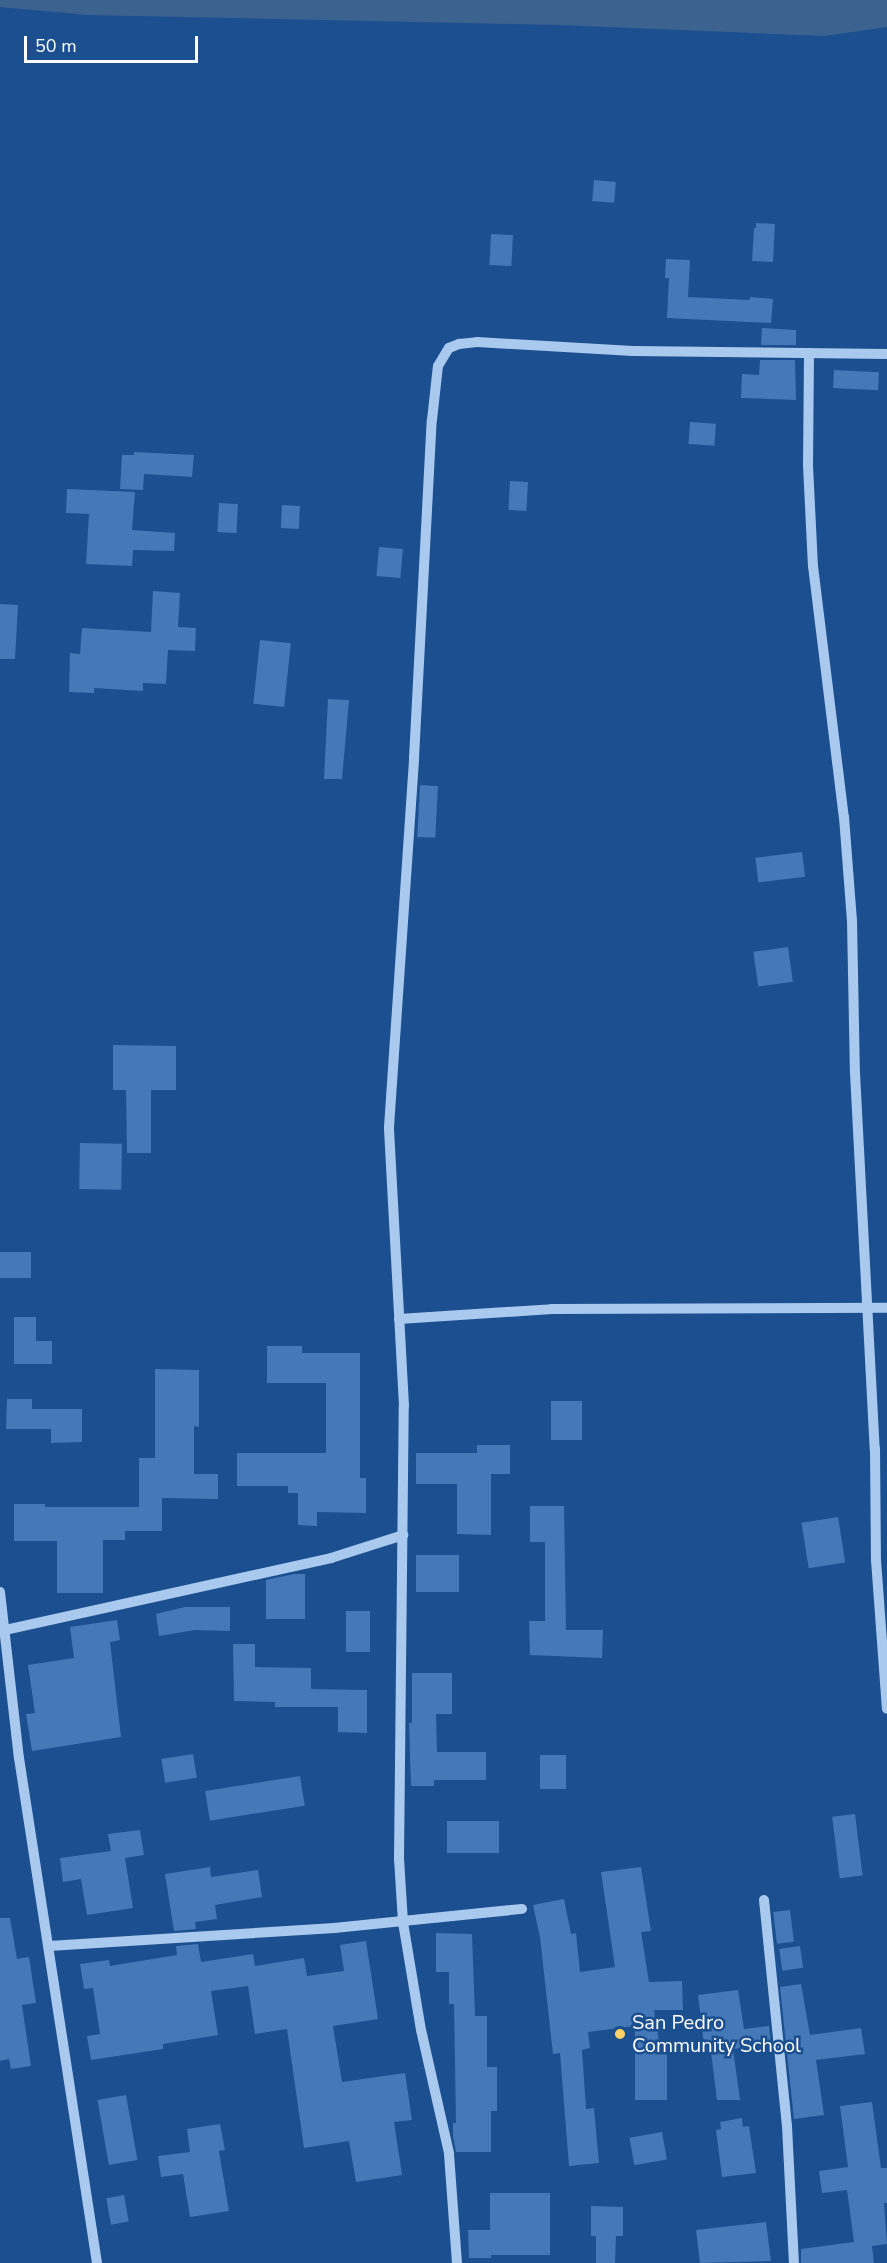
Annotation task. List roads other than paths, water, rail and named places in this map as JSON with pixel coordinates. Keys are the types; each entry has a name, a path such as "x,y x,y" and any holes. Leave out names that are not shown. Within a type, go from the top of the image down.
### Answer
{"street":[{"path":"457,2263 449,2153 421,2030 404,1922 399,1859 404,1406 389,1127 414,758 432,420 438,366 450,348 459,344 477,342 633,351 887,354"},
{"path":"809,353 808,465 813,566 844,817 852,921 855,1073 875,1449 876,1560 887,1709"},
{"path":"399,1319 552,1309 887,1308"},
{"path":"3,1630 331,1558 403,1535"},
{"path":"0,1592 19,1758 97,2263"},
{"path":"764,1900 787,2126 794,2263"},
{"path":"49,1946 404,1922 522,1909"}],"water":[{"path":"0,0 887,0 887,27 825,36 560,25 88,15 0,7"}],"place":[{"name":"San Pedro Community School","path":"620,2034"}]}
